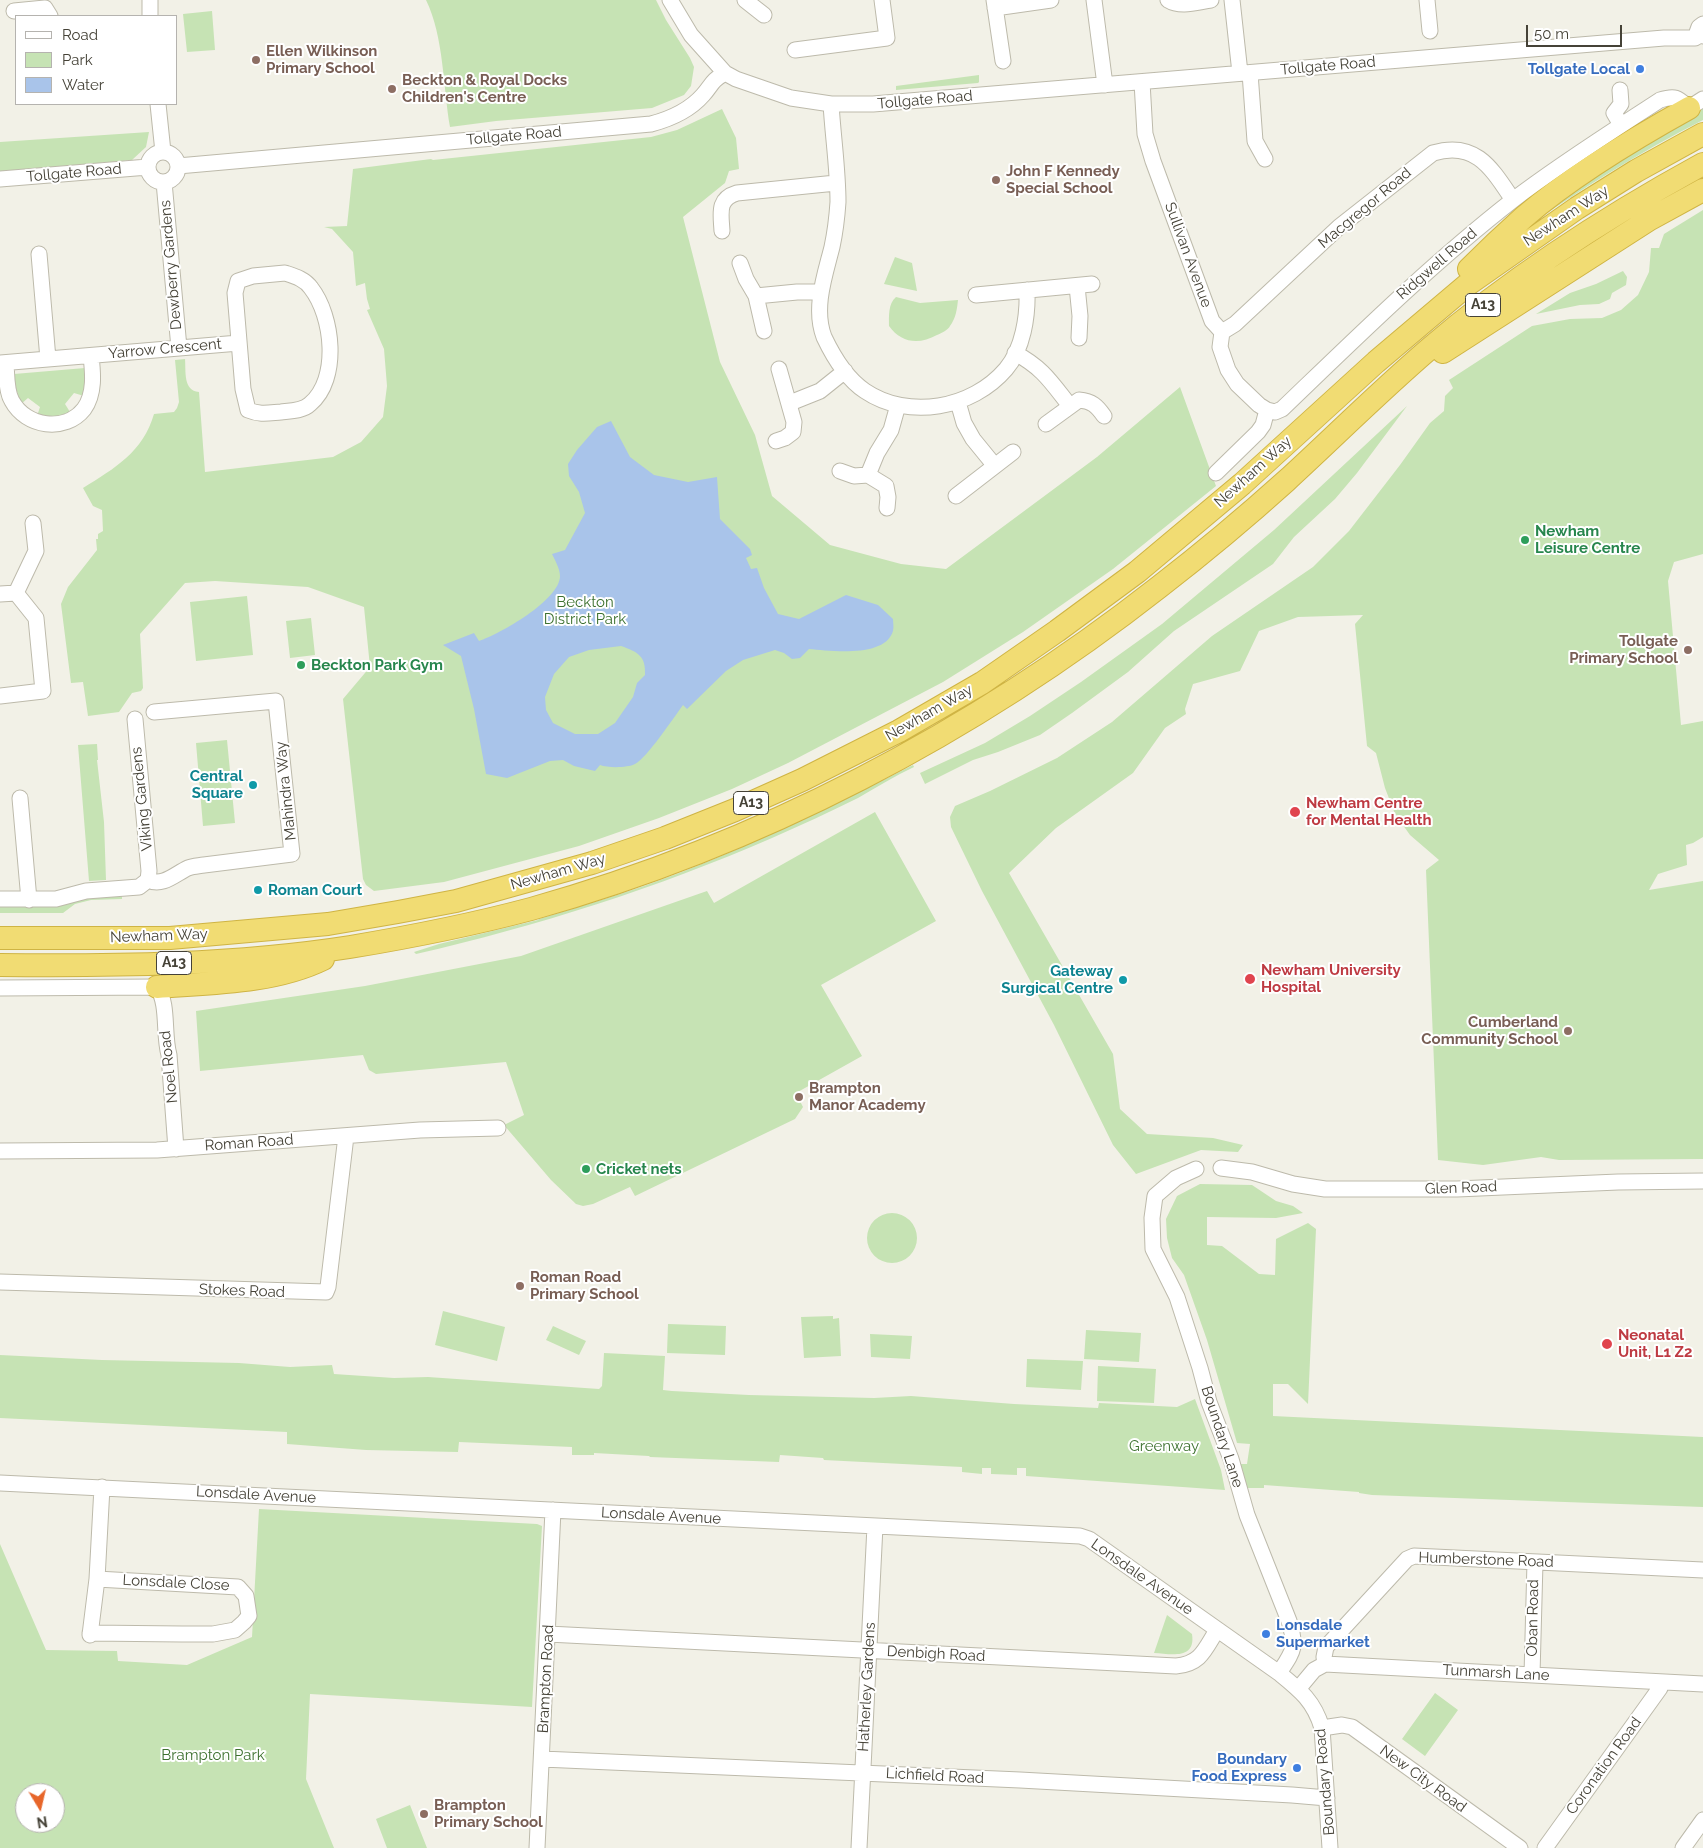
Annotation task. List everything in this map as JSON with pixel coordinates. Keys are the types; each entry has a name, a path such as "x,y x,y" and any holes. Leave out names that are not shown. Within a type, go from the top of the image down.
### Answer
{"highway":[{"path":"1376,362 1525,216 1579,176 1651,129 1696,103"},
{"name":"Newham Way","path":"0,938 170,938 328,924 398,912 509,887 592,863 665,838 735,810 802,780 899,731 982,683 1056,632 1137,572 1242,484 1376,362 1468,285 1522,245 1620,182 1703,134"},
{"name":"Newham Way","path":"0,965 181,963 259,958 347,947 450,928 530,909 633,876 740,836 819,800 963,723 1037,676 1157,589 1236,526 1380,392 1483,305 1536,266 1641,198 1703,164"},
{"name":"A13","path":"1380,392 1472,335 1650,219 1703,190"},
{"path":"157,987 247,980 307,967 347,947"}],"street":[{"path":"150,0 150,15"},
{"path":"670,0 690,35 725,73"},
{"path":"745,0 764,15"},
{"path":"795,50 887,38 882,0"},
{"path":"1003,60 995,4 1051,0"},
{"path":"1094,0 1105,85"},
{"path":"1168,0 1174,4 1184,4 1210,0"},
{"path":"1232,0 1256,141 1265,159"},
{"path":"1427,0 1430,31"},
{"path":"14,11 45,8 49,15"},
{"name":"Tollgate Road","path":"178,166 651,124 666,120 690,107 703,95 713,80 725,73 759,88 791,98 831,104 873,104 1664,38 1701,43 1699,27 1703,24"},
{"name":"Sullivan Avenue","path":"1142,82 1145,134 1212,320 1222,332 1220,347 1228,370 1237,384 1266,410"},
{"path":"1620,90 1621,104 1614,113 1621,126"},
{"name":"Ridgwell Road","path":"1266,410 1275,412 1282,409 1413,283 1513,200 1560,166 1660,100 1667,98 1679,99 1696,103"},
{"path":"831,104 838,202 835,229 821,292 823,334 831,352 845,371 864,390 898,405 924,408 958,402 992,382 1006,369 1015,353 1025,326 1028,306 1027,290"},
{"path":"158,105 163,152"},
{"name":"Macgregor Road","path":"1222,332 1235,324 1339,226 1433,153 1446,149 1459,149 1476,155 1486,164 1513,200"},
{"path":"163,152 170,154 178,166 176,173 171,179 164,182 156,180 150,175 148,167 150,159 155,154 163,152"},
{"name":"Tollgate Road","path":"0,179 148,167"},
{"name":"Dewberry Gardens","path":"164,182 179,348"},
{"path":"722,231 721,209 723,201 729,195 737,192 836,184"},
{"path":"39,254 48,359"},
{"path":"740,263 746,279 756,296 764,331"},
{"path":"285,273 299,278 311,286 324,310 329,336 328,375 319,395 309,406 295,410 257,414 248,410 243,389 239,343 235,292 238,281 252,276 285,273"},
{"path":"976,295 1084,285 1079,338"},
{"path":"756,296 821,292"},
{"name":"Yarrow Crescent","path":"91,356 93,378 90,394 85,408 73,419 54,425 35,422 19,412 11,399 3,363 239,343"},
{"path":"1015,353 1042,371 1070,406"},
{"path":"776,441 785,438 793,432 794,422 779,369"},
{"path":"790,403 820,391 845,371"},
{"path":"1046,424 1079,400 1088,400 1095,404 1104,416"},
{"path":"958,402 964,423 995,466"},
{"path":"868,475 877,453 891,430 898,405"},
{"path":"1216,473 1258,432 1263,425 1266,410"},
{"path":"956,496 1013,452"},
{"path":"840,471 854,476 868,475 886,486 887,508"},
{"path":"16,593 36,551 33,523"},
{"path":"0,594 16,593"},
{"path":"0,696 43,691 36,618 16,593"},
{"name":"Mahindra Way","path":"148,880 152,882 167,880 190,867 292,854 276,701 154,712"},
{"name":"Viking Gardens","path":"135,718 150,871 148,880"},
{"path":"20,798 29,900"},
{"path":"0,900 56,900 86,891 139,887 148,880"},
{"path":"0,988 157,987"},
{"name":"Noel Road","path":"157,987 164,1000 165,1036 176,1149"},
{"name":"Roman Road","path":"0,1151 157,1150 420,1130 498,1128"},
{"name":"Stokes Road","path":"0,1282 326,1292 339,1206 346,1136"},
{"name":"Glen Road","path":"1221,1168 1252,1172 1293,1184 1325,1189 1457,1189 1618,1182 1703,1181"},
{"name":"Boundary Lane","path":"1196,1169 1176,1178 1155,1196 1152,1218 1153,1249 1177,1297 1195,1350 1209,1402 1237,1476 1247,1515 1294,1637 1294,1647 1279,1673"},
{"name":"Lonsdale Avenue","path":"0,1483 1080,1536 1089,1539 1279,1673"},
{"name":"Lonsdale Close","path":"97,1579 238,1587 246,1596 248,1616 235,1630 222,1633 90,1634 97,1579 102,1487"},
{"name":"Brampton Road","path":"538,1848 553,1510"},
{"name":"Hatherley Gardens","path":"859,1848 875,1526"},
{"name":"Humberstone Road","path":"1325,1664 1326,1647 1407,1559 1414,1556 1703,1570"},
{"name":"Oban Road","path":"1532,1675 1535,1562"},
{"name":"Denbigh Road","path":"548,1634 1184,1665 1198,1660 1217,1630"},
{"path":"1299,1688 1314,1670 1325,1664"},
{"name":"Tunmarsh Lane","path":"1325,1664 1703,1684"},
{"name":"Boundary Road","path":"1279,1673 1299,1688 1318,1714 1322,1728 1330,1848"},
{"name":"Coronation Road","path":"1545,1848 1660,1688 1660,1682"},
{"name":"New City Road","path":"1322,1728 1342,1725 1352,1727 1520,1848"},
{"name":"Lichfield Road","path":"542,1759 1159,1787 1327,1798"},
{"path":"1683,1848 1703,1820"}],"green space":[{"path":"426,0 656,0 694,67 691,86 684,95 652,108 496,121 450,127 440,46 432,14"},
{"path":"212,11 215,50 187,52 183,14"},
{"path":"979,75 978,83 896,90 896,86"},
{"path":"1703,107 1703,120 1611,172 1522,230 1550,204"},
{"name":"Beckton District Park","path":"722,109 736,138 739,169 729,171 725,183 683,217 720,362 755,435 772,496 830,545 901,564 946,569 1097,457 1180,387 1216,486 1113,569 1023,632 943,682 788,763 732,789 659,818 579,846 444,882 374,891 366,885 363,879 343,699 370,667 364,607 308,587 215,581 185,583 140,634 143,688 141,691 132,693 119,712 88,716 83,682 71,683 61,604 68,587 97,550 96,539 98,539 98,534 103,531 102,510 93,506 83,488 117,466 135,449 143,439 154,414 174,412 177,408 179,402 175,360 185,359 186,380 190,388 199,392 205,472 333,457 361,442 383,417 387,386 384,349 367,310 370,309 365,283 356,286 353,252 332,229 324,227 347,226 353,169 431,159 651,137 677,130"},
{"path":"149,132 146,147 132,160 0,172 0,142"},
{"path":"1703,210 1703,554 1674,562 1668,581 1681,725 1703,721 1703,837 1686,845 1687,865 1658,874 1649,890 1703,881 1703,1159 1559,1160 1541,1157 1483,1165 1438,1160 1426,870 1439,860 1410,835 1395,814 1385,788 1376,753 1367,746 1355,624 1363,615 1298,617 1259,631 1240,671 1193,684 1185,709 1186,714 1165,728 1133,773 1056,828 1009,873 1113,1054 1120,1109 1147,1134 1213,1138 1243,1145 1238,1152 1201,1150 1136,1174 1113,1145 1054,1025 982,891 951,827 950,817 955,806 1057,758 1112,722 1212,636 1313,567 1349,531 1430,423 1444,411 1445,396 1453,388 1449,380 1532,326 1570,319 1602,318 1621,310 1638,295 1649,272 1651,248 1659,248 1664,234"},
{"path":"895,257 912,263 917,291 884,284"},
{"path":"1623,271 1627,277 1626,285 1612,293 1610,299 1599,304 1580,305 1536,314 1570,293 1596,284"},
{"path":"896,297 920,303 958,300 957,310 948,329 924,340 911,341 899,336 889,326 890,307"},
{"path":"85,368 84,396 74,393 65,404 70,412 54,418 37,416 40,407 28,398 21,404 15,385 14,374"},
{"path":"1407,406 1335,499 1294,537 1273,564 1174,631 1128,672 1040,735 973,760 925,784 920,773 985,743 1030,716 1162,624 1274,530"},
{"path":"247,596 253,655 196,661 190,602"},
{"path":"311,618 315,655 290,658 286,621"},
{"path":"227,740 235,823 203,826 196,743"},
{"path":"97,744 104,822 106,880 89,881 78,745"},
{"path":"913,765 914,767 837,808 772,838 685,873 552,918 462,943 416,954 414,952 538,920 679,873 780,830"},
{"path":"875,812 936,921 821,985 862,1056 796,1093 803,1107 795,1119 635,1196 630,1187 593,1204 583,1206 576,1204 551,1180 504,1125 524,1115 506,1062 376,1074 369,1070 363,1055 200,1071 196,1011 365,986 521,956 707,891 714,903"},
{"path":"122,894 122,899 91,900 75,904 63,913 0,913 0,905"},
{"path":"1200,1184 1252,1185 1276,1201 1293,1206 1303,1213 1276,1218 1207,1217 1207,1245 1222,1246 1259,1274 1275,1275 1276,1239 1308,1223 1316,1229 1308,1404 1288,1384 1273,1384 1273,1416 1703,1437 1703,1507 1372,1495 1359,1492 1264,1485 1264,1488 1247,1488 1241,1464 1247,1464 1250,1444 1237,1443 1207,1340 1184,1275 1172,1258 1167,1238 1166,1219 1177,1196"},
{"path":"892,1213 906,1217 913,1224 917,1238 913,1252 906,1259 892,1263 878,1259 871,1252 867,1238 871,1224 878,1217"},
{"path":"443,1311 505,1327 497,1361 435,1345"},
{"path":"833,1316 833,1319 839,1318 841,1356 804,1358 801,1317"},
{"path":"668,1324 726,1326 725,1355 667,1353"},
{"path":"553,1326 586,1341 579,1355 546,1340"},
{"path":"1086,1330 1141,1333 1139,1362 1084,1359"},
{"path":"870,1334 912,1336 910,1359 871,1357"},
{"name":"Greenway","path":"604,1353 665,1356 663,1390 672,1391 874,1398 911,1396 1098,1408 1099,1403 1177,1407 1195,1399 1221,1470 1225,1490 1026,1476 1026,1468 1017,1468 1017,1475 991,1474 991,1468 982,1468 982,1474 962,1472 962,1467 824,1460 823,1458 780,1455 779,1462 594,1453 594,1455 572,1455 572,1447 459,1442 458,1452 366,1450 287,1444 287,1432 0,1418 0,1355 102,1360 239,1363 290,1367 332,1365 334,1374 394,1378 428,1377 599,1389 602,1386"},
{"path":"1027,1359 1083,1361 1081,1390 1026,1387"},
{"path":"1098,1366 1156,1369 1154,1403 1097,1401"},
{"name":"Brampton Park","path":"259,1509 537,1524 542,1526 532,1707 310,1694 306,1779 334,1848 0,1848 0,1544 46,1650 117,1651 118,1661 187,1665 252,1637"},
{"path":"1167,1615 1192,1634 1190,1648 1186,1652 1181,1654 1154,1653"},
{"path":"1435,1693 1458,1710 1425,1756 1402,1739"},
{"path":"410,1805 427,1848 387,1848 376,1819"}],"water":[{"path":"611,421 630,457 654,475 688,482 717,477 720,519 750,549 752,555 746,558 751,569 757,568 764,588 778,614 799,619 846,595 878,605 893,619 893,631 888,640 869,649 830,651 809,649 800,658 792,659 784,653 775,650 743,660 726,671 687,709 683,705 660,737 635,764 618,767 600,765 595,771 574,766 563,760 550,761 507,778 486,774 474,709 461,656 443,645 474,633 479,641 489,637 514,624 540,605 550,595 557,585 560,576 552,554 565,550 585,513 579,492 569,476 568,464 577,450 597,427","holes":["621,646 640,656 644,663 645,675 637,683 633,697 615,723 598,734 575,734 553,723 546,710 545,697 554,674 569,657 589,650"]}],"place":[{"name":"Ellen Wilkinson Primary School","path":"256,60"},
{"name":"Tollgate Local","path":"1640,69"},
{"name":"Beckton & Royal Docks Children's Centre","path":"392,89"},
{"name":"John F Kennedy Special School","path":"996,180"},
{"name":"Newham Leisure Centre","path":"1525,540"},
{"name":"Tollgate Primary School","path":"1688,650"},
{"name":"Beckton Park Gym","path":"301,665"},
{"name":"Central Square","path":"253,785"},
{"name":"Newham Centre for Mental Health","path":"1295,812"},
{"name":"Roman Court","path":"258,890"},
{"name":"Newham University Hospital","path":"1250,979"},
{"name":"Gateway Surgical Centre","path":"1123,980"},
{"name":"Cumberland Community School","path":"1568,1031"},
{"name":"Brampton Manor Academy","path":"799,1097"},
{"name":"Cricket nets","path":"586,1169"},
{"name":"Roman Road Primary School","path":"520,1286"},
{"name":"Neonatal Unit, L1 Z2","path":"1607,1344"},
{"name":"Lonsdale Supermarket","path":"1266,1634"},
{"name":"Boundary Food Express","path":"1297,1768"},
{"name":"Brampton Primary School","path":"424,1814"}]}
